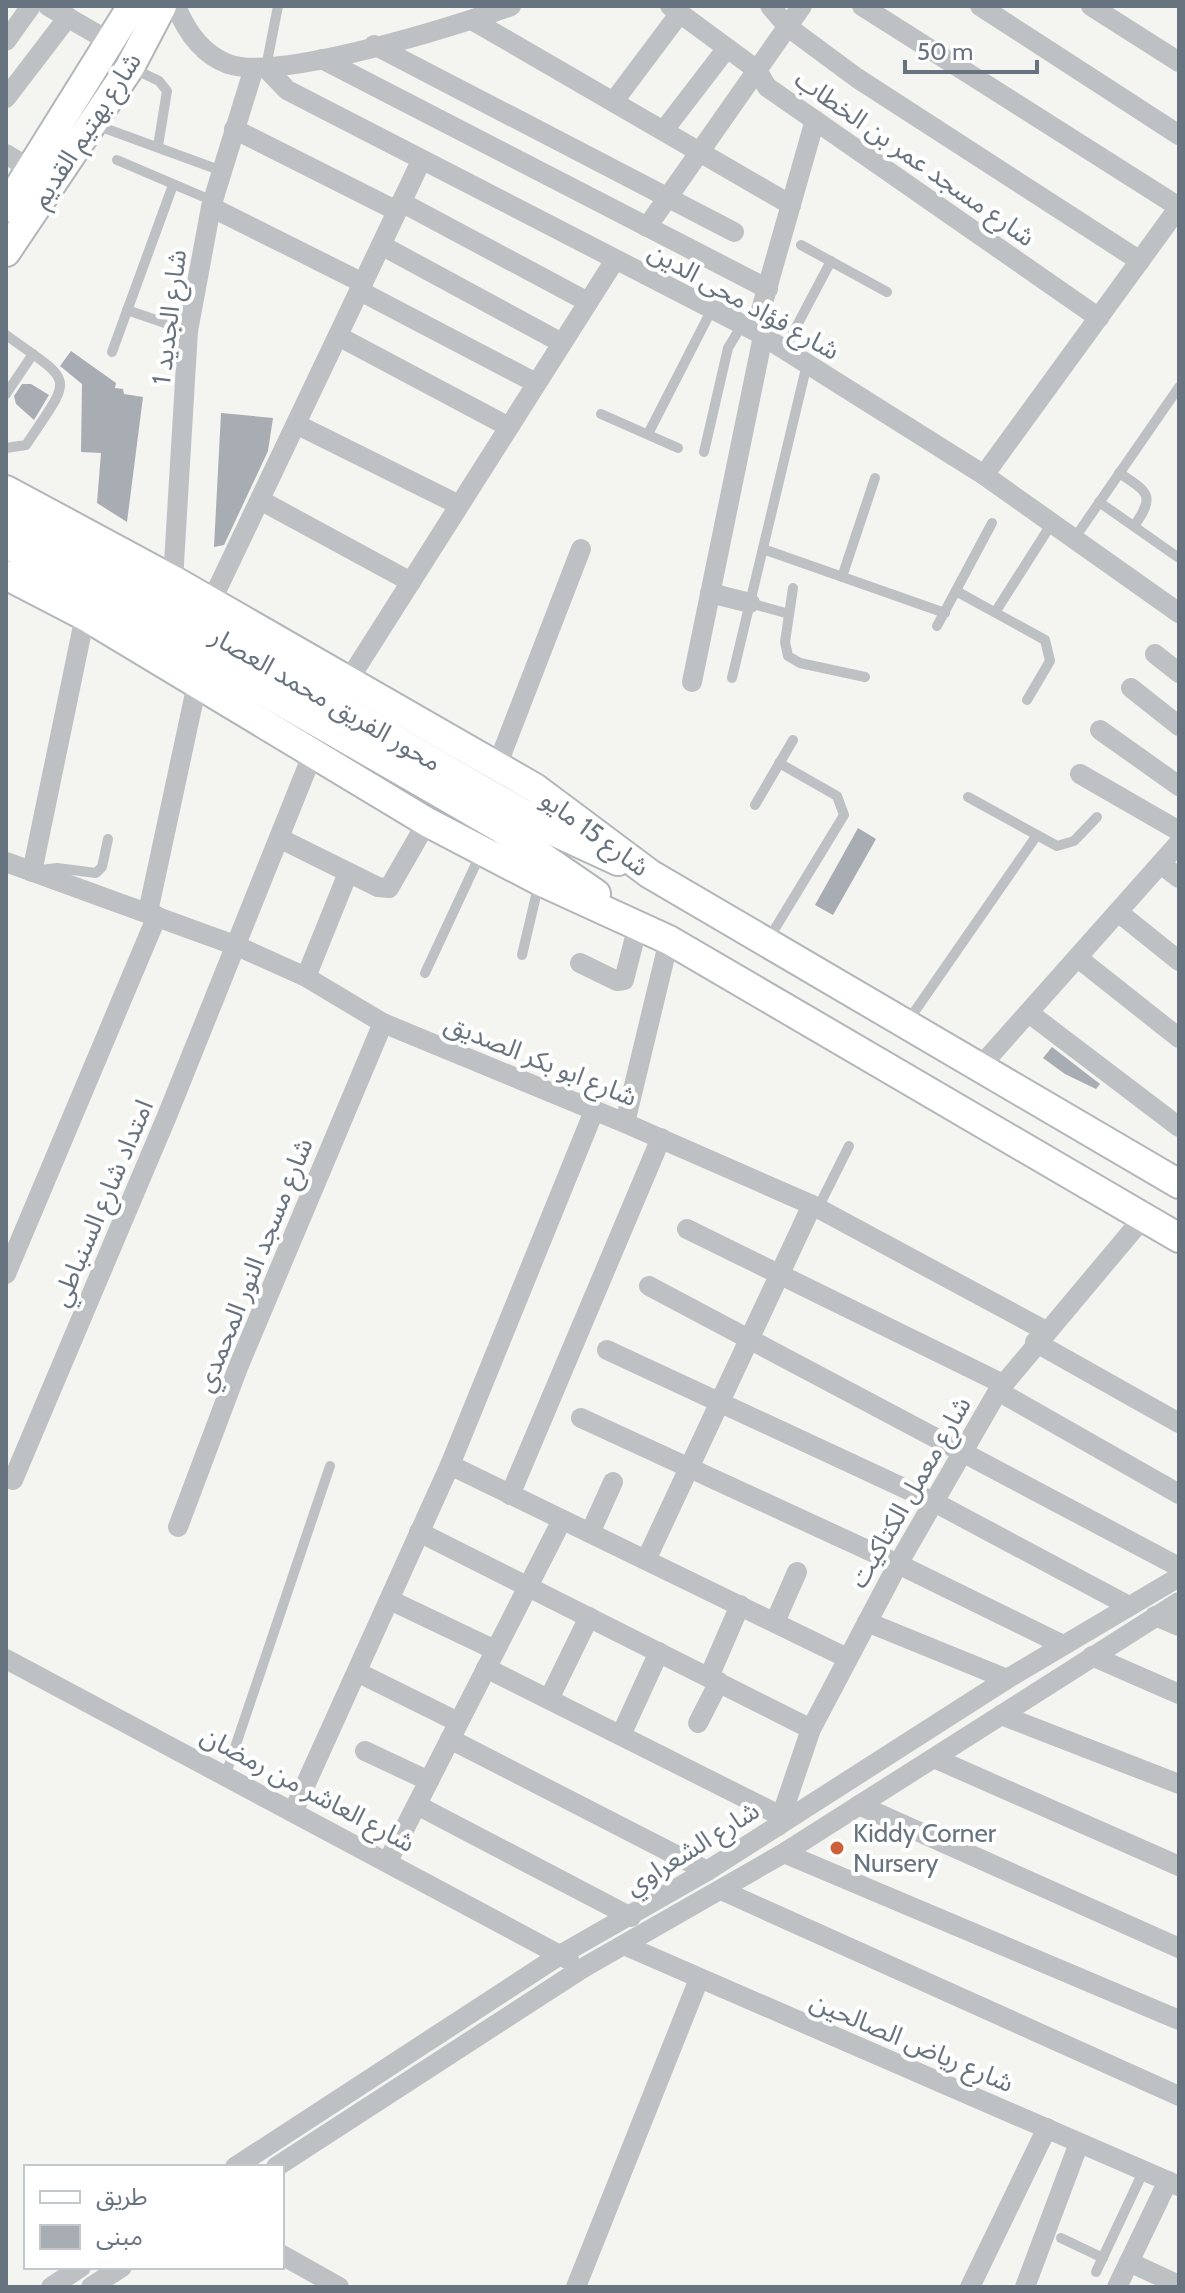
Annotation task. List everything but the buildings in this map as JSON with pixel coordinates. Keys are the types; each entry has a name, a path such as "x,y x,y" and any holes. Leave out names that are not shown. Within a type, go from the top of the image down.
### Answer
{"main road":[{"name":"شارع بهتيم القديم","path":"6,208 112,43 132,6"},
{"name":"شارع بهتيم القديم","path":"6,252 130,67 162,6"},
{"name":"شارع 15 مايو","path":"9,500 173,580 497,766 560,804 650,874 978,1069 1179,1184"},
{"name":"محور الفريق محمد العصار","path":"9,500 553,831 650,874"},
{"name":"محور الفريق محمد العصار","path":"6,543 499,827 563,869 631,921"},
{"name":"شارع 15 مايو","path":"6,575 85,616 427,822 540,881 669,940 1179,1238"}],"street":[{"path":"6,41 31,6"},
{"path":"48,6 112,43"},
{"path":"176,6 187,29 205,51 228,64 260,68 322,59 472,20 504,7"},
{"path":"770,6 788,27 857,78 1140,261"},
{"path":"647,227 802,6"},
{"path":"862,6 1179,207 984,475"},
{"path":"980,6 1179,135"},
{"path":"1091,6 1179,62"},
{"path":"614,101 675,10"},
{"name":"شارع مسجد عمر بن الخطاب","path":"675,10 757,70 767,87 1099,318"},
{"path":"6,98 68,17"},
{"path":"472,20 791,205"},
{"path":"374,45 734,232"},
{"path":"664,130 727,48"},
{"path":"322,59 768,289"},
{"name":"شارع الجديد 1","path":"173,580 188,331 212,204 234,129 260,68"},
{"name":"شارع فؤاد محى الدين","path":"260,68 287,90 753,331 984,475 1179,613"},
{"path":"692,682 710,593 753,331 768,289 815,120"},
{"path":"234,129 588,302"},
{"path":"6,154 32,170"},
{"path":"211,602 421,161"},
{"path":"212,204 536,383"},
{"path":"381,245 562,343"},
{"path":"348,681 615,260"},
{"path":"338,336 509,427"},
{"path":"296,424 459,505"},
{"path":"260,500 411,582"},
{"path":"497,766 581,549"},
{"path":"710,593 750,603"},
{"path":"32,872 85,616"},
{"path":"1155,654 1179,673"},
{"path":"6,1274 153,914 197,684"},
{"path":"1131,688 1179,726"},
{"path":"1100,730 1179,786"},
{"name":"امتداد شارع السنباطي","path":"13,1480 237,946 313,753"},
{"path":"1080,774 1179,831"},
{"path":"281,839 378,887 389,888 427,822"},
{"path":"978,1069 1179,843"},
{"name":"شارع ابو بكر الصديق","path":"6,862 237,946 306,977 383,1023 661,1138 815,1206 1041,1337 1179,1423"},
{"path":"1161,864 1179,878"},
{"path":"306,977 348,873"},
{"path":"1118,912 1179,961"},
{"path":"580,963 617,981 624,980 631,921"},
{"path":"625,1123 669,940"},
{"path":"1078,958 1179,1038"},
{"path":"1029,1013 1179,1127"},
{"name":"شارع مسجد النور المحمدي","path":"178,1527 239,1365 383,1023"},
{"path":"294,1810 450,1465 594,1111"},
{"path":"510,1495 661,1138"},
{"path":"646,1560 779,1273 815,1206"},
{"name":"شارع معمل الكتاكيت","path":"779,1821 811,1729 847,1658 1000,1388 1143,1218"},
{"path":"687,1229 779,1273 1000,1388 1179,1494"},
{"path":"649,1286 965,1450 1179,1567"},
{"path":"607,1350 934,1502 1129,1606"},
{"path":"581,1418 898,1564 1063,1645"},
{"path":"450,1465 847,1658"},
{"path":"590,1533 613,1482"},
{"path":"388,1861 562,1520"},
{"path":"419,1532 811,1729"},
{"path":"775,1622 797,1572"},
{"name":"شارع الشعراوي","path":"238,2165 560,1955 707,1871 779,1821 1007,1679 1179,1577"},
{"path":"390,1600 491,1659 549,1699 779,1821"},
{"name":"شارع الشعراوي","path":"279,2165 583,1968 784,1853 1179,1602"},
{"path":"698,1723 740,1605"},
{"path":"1155,1616 1179,1626"},
{"path":"549,1699 589,1617"},
{"path":"867,1622 1007,1679"},
{"path":"621,1735 659,1652"},
{"path":"1092,1656 1179,1694"},
{"name":"شارع العاشر من رمضان","path":"6,1659 294,1810 583,1968"},
{"path":"357,1672 454,1731 707,1871"},
{"path":"1001,1715 1179,1784"},
{"path":"365,1751 429,1781"},
{"path":"934,1758 1179,1866"},
{"path":"417,1805 631,1917"},
{"path":"859,1805 1179,1948"},
{"path":"784,1853 1179,2020"},
{"path":"721,1890 1179,2096"},
{"name":"شارع رياض الصالحين","path":"624,1945 1174,2183"},
{"path":"576,2287 699,1979"},
{"path":"970,2287 1047,2128"},
{"path":"1025,2287 1079,2143"},
{"path":"1117,2287 1174,2183"},
{"path":"284,2256 339,2287"},
{"path":"1129,2262 1179,2285"},
{"path":"51,2287 78,2269"},
{"path":"91,2287 119,2269"}],"lane":[{"path":"260,68 278,6"},
{"path":"130,67 166,87 158,146"},
{"path":"92,124 222,171"},
{"path":"117,160 212,204"},
{"path":"112,352 173,185"},
{"path":"801,245 887,292"},
{"path":"784,350 831,261"},
{"path":"648,434 712,309"},
{"path":"127,310 188,331"},
{"path":"704,452 728,348 753,331"},
{"path":"6,351 10,337 57,371 61,389 26,445 6,448"},
{"path":"6,394 33,354"},
{"path":"732,678 807,364"},
{"path":"1074,539 1179,387"},
{"path":"601,414 678,448"},
{"path":"1119,473 1142,488 1148,497 1147,508 1134,526"},
{"path":"842,577 875,478"},
{"path":"1099,502 1179,558"},
{"path":"937,626 992,523"},
{"path":"996,611 1052,523"},
{"path":"763,549 945,613"},
{"path":"793,588 785,647 792,659 865,677"},
{"path":"956,591 1040,634 1049,646 1050,661 1027,700"},
{"path":"750,603 789,614"},
{"path":"755,805 793,740"},
{"path":"766,943 844,815 837,796 779,763"},
{"path":"968,797 1057,846 1069,845 1097,817"},
{"path":"905,1025 1037,835"},
{"path":"32,872 57,868 96,873 102,867 108,839"},
{"path":"425,973 482,851"},
{"path":"522,955 540,881"},
{"path":"815,1206 849,1146"},
{"path":"226,1774 330,1466"},
{"path":"1096,2272 1144,2170"},
{"path":"1061,2238 1103,2258"}],"place":[{"name":"Kiddy Corner Nursery","path":"837,1848"}]}
